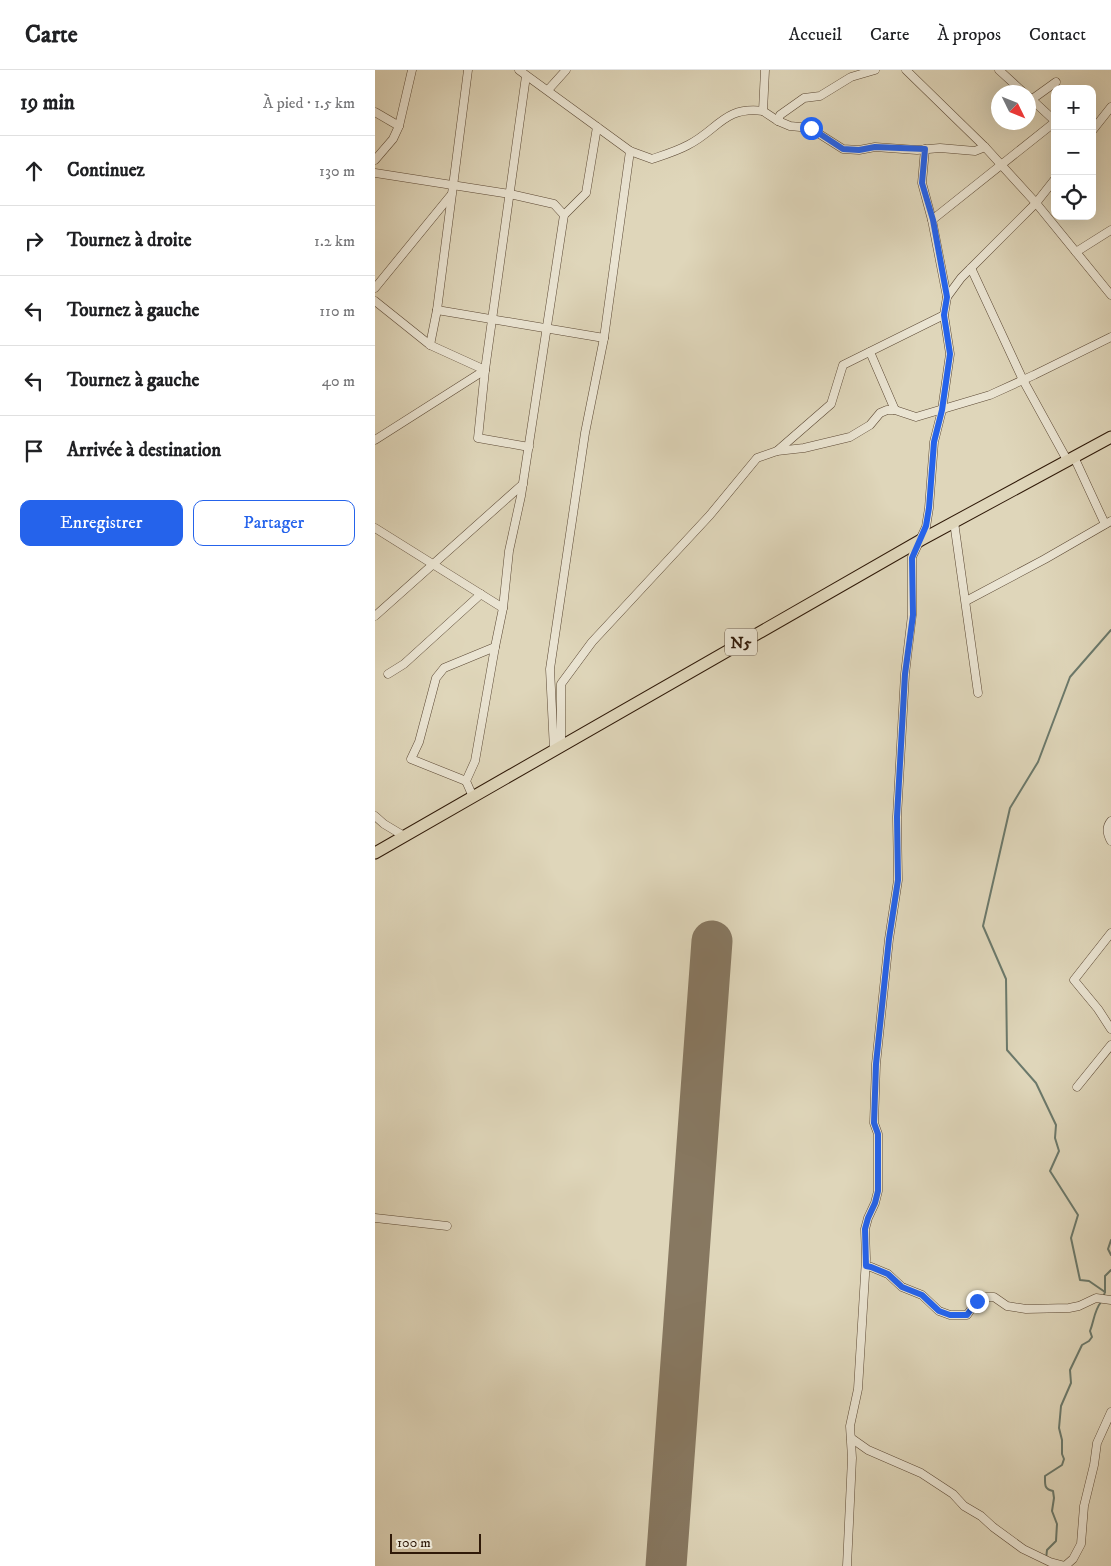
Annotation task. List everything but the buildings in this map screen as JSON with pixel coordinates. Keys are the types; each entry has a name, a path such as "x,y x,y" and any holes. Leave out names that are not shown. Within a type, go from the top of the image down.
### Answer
{"highway":[{"name":"N5","path":"375,853 921,540 1111,437"}],"street":[{"path":"375,160 393,139 399,126 411,70"},
{"path":"430,345 437,310 468,70"},
{"path":"519,70 630,151 652,159 689,145 730,114 741,111 763,111 790,126 811,128 843,149 859,150 875,147 940,148 975,151 985,147"},
{"path":"548,90 566,70"},
{"path":"763,111 765,70"},
{"path":"778,121 780,115 804,98 820,96 851,77 875,70"},
{"path":"906,70 1002,165 1036,203 1111,295"},
{"path":"999,70 1015,85"},
{"path":"526,76 485,370 478,438 529,447"},
{"path":"1036,94 1056,82"},
{"path":"1036,104 1051,118"},
{"path":"1093,130 1111,107"},
{"path":"375,112 399,126"},
{"path":"933,220 1051,125"},
{"path":"466,781 475,761 503,608 509,551 523,484 564,215 586,193 597,127"},
{"path":"847,1566 852,1458 850,1426 858,1389 866,1266 865,1229 878,1191 878,1134 874,1123 876,1064 889,939 898,880 897,817 905,674 913,615 912,558 926,526 934,442 942,410 950,354 944,315 947,297 933,220 922,183 925,149"},
{"path":"557,748 550,669 585,433 604,338 630,151"},
{"path":"375,172 454,184 554,204 564,215"},
{"path":"947,297 961,278 1036,203 1051,184"},
{"path":"375,288 452,195"},
{"path":"1076,252 1111,230"},
{"path":"966,601 1045,559 1108,522 1023,380 971,268"},
{"path":"375,301 430,345 485,370"},
{"path":"437,310 604,338"},
{"path":"777,451 831,404 843,365 944,315"},
{"path":"557,748 561,684 592,642 709,515 757,458 777,451 804,448 850,437 870,425 880,413 887,410 895,410 916,417 990,394 1023,380 1111,336"},
{"path":"870,352 895,410"},
{"path":"375,440 485,370"},
{"path":"375,616 523,484"},
{"path":"954,522 978,693"},
{"path":"376,530 503,608"},
{"path":"387,674 404,664 481,594"},
{"path":"473,796 466,781 411,759 419,742 435,678 444,668 495,647"},
{"path":"375,816 384,824 405,836"},
{"path":"1111,821 1108,825 1107,835 1111,841"},
{"path":"1111,933 1073,980 1098,1009 1111,1029"},
{"path":"1077,1087 1111,1045"},
{"path":"375,1218 447,1226"},
{"path":"866,1266 888,1274 902,1287 922,1295 939,1311 950,1315 967,1315 977,1301 987,1297 994,1297 1007,1306 1026,1309 1069,1308 1079,1306 1096,1298 1106,1299"},
{"path":"851,1438 868,1450 921,1473 953,1494 965,1506 1023,1548 1047,1561 1065,1566 1073,1559 1081,1544 1084,1506 1094,1465 1097,1443 1111,1412"}],"waterway":[{"path":"1105,1292 1089,1281 1080,1280 1071,1238 1078,1215 1050,1171 1059,1151 1055,1138 1056,1125 1036,1083 1007,1050 1006,979 983,926 1010,808 1038,762 1070,677 1111,630"},
{"path":"1111,1240 1108,1249 1111,1255"},
{"path":"1103,1298 1105,1276 1111,1270"},
{"path":"1046,1559 1047,1550 1056,1541 1057,1524 1052,1511 1053,1491 1046,1486 1045,1476 1062,1465 1064,1459 1059,1428 1061,1406 1071,1383 1070,1370 1082,1345 1092,1337 1090,1331 1095,1312 1101,1302"}],"runway":[{"path":"666,1566 712,941"}],"route":[{"path":"811,128 843,149 859,150 875,147 925,149 922,183 933,220 947,297 944,315 950,354 942,410 934,442 926,526 912,558 913,615 905,674 896,830 898,880 889,939 876,1064 874,1123 878,1134 878,1191 865,1229 866,1266 888,1274 902,1287 922,1295 939,1311 950,1315 967,1315 977,1301"}]}
